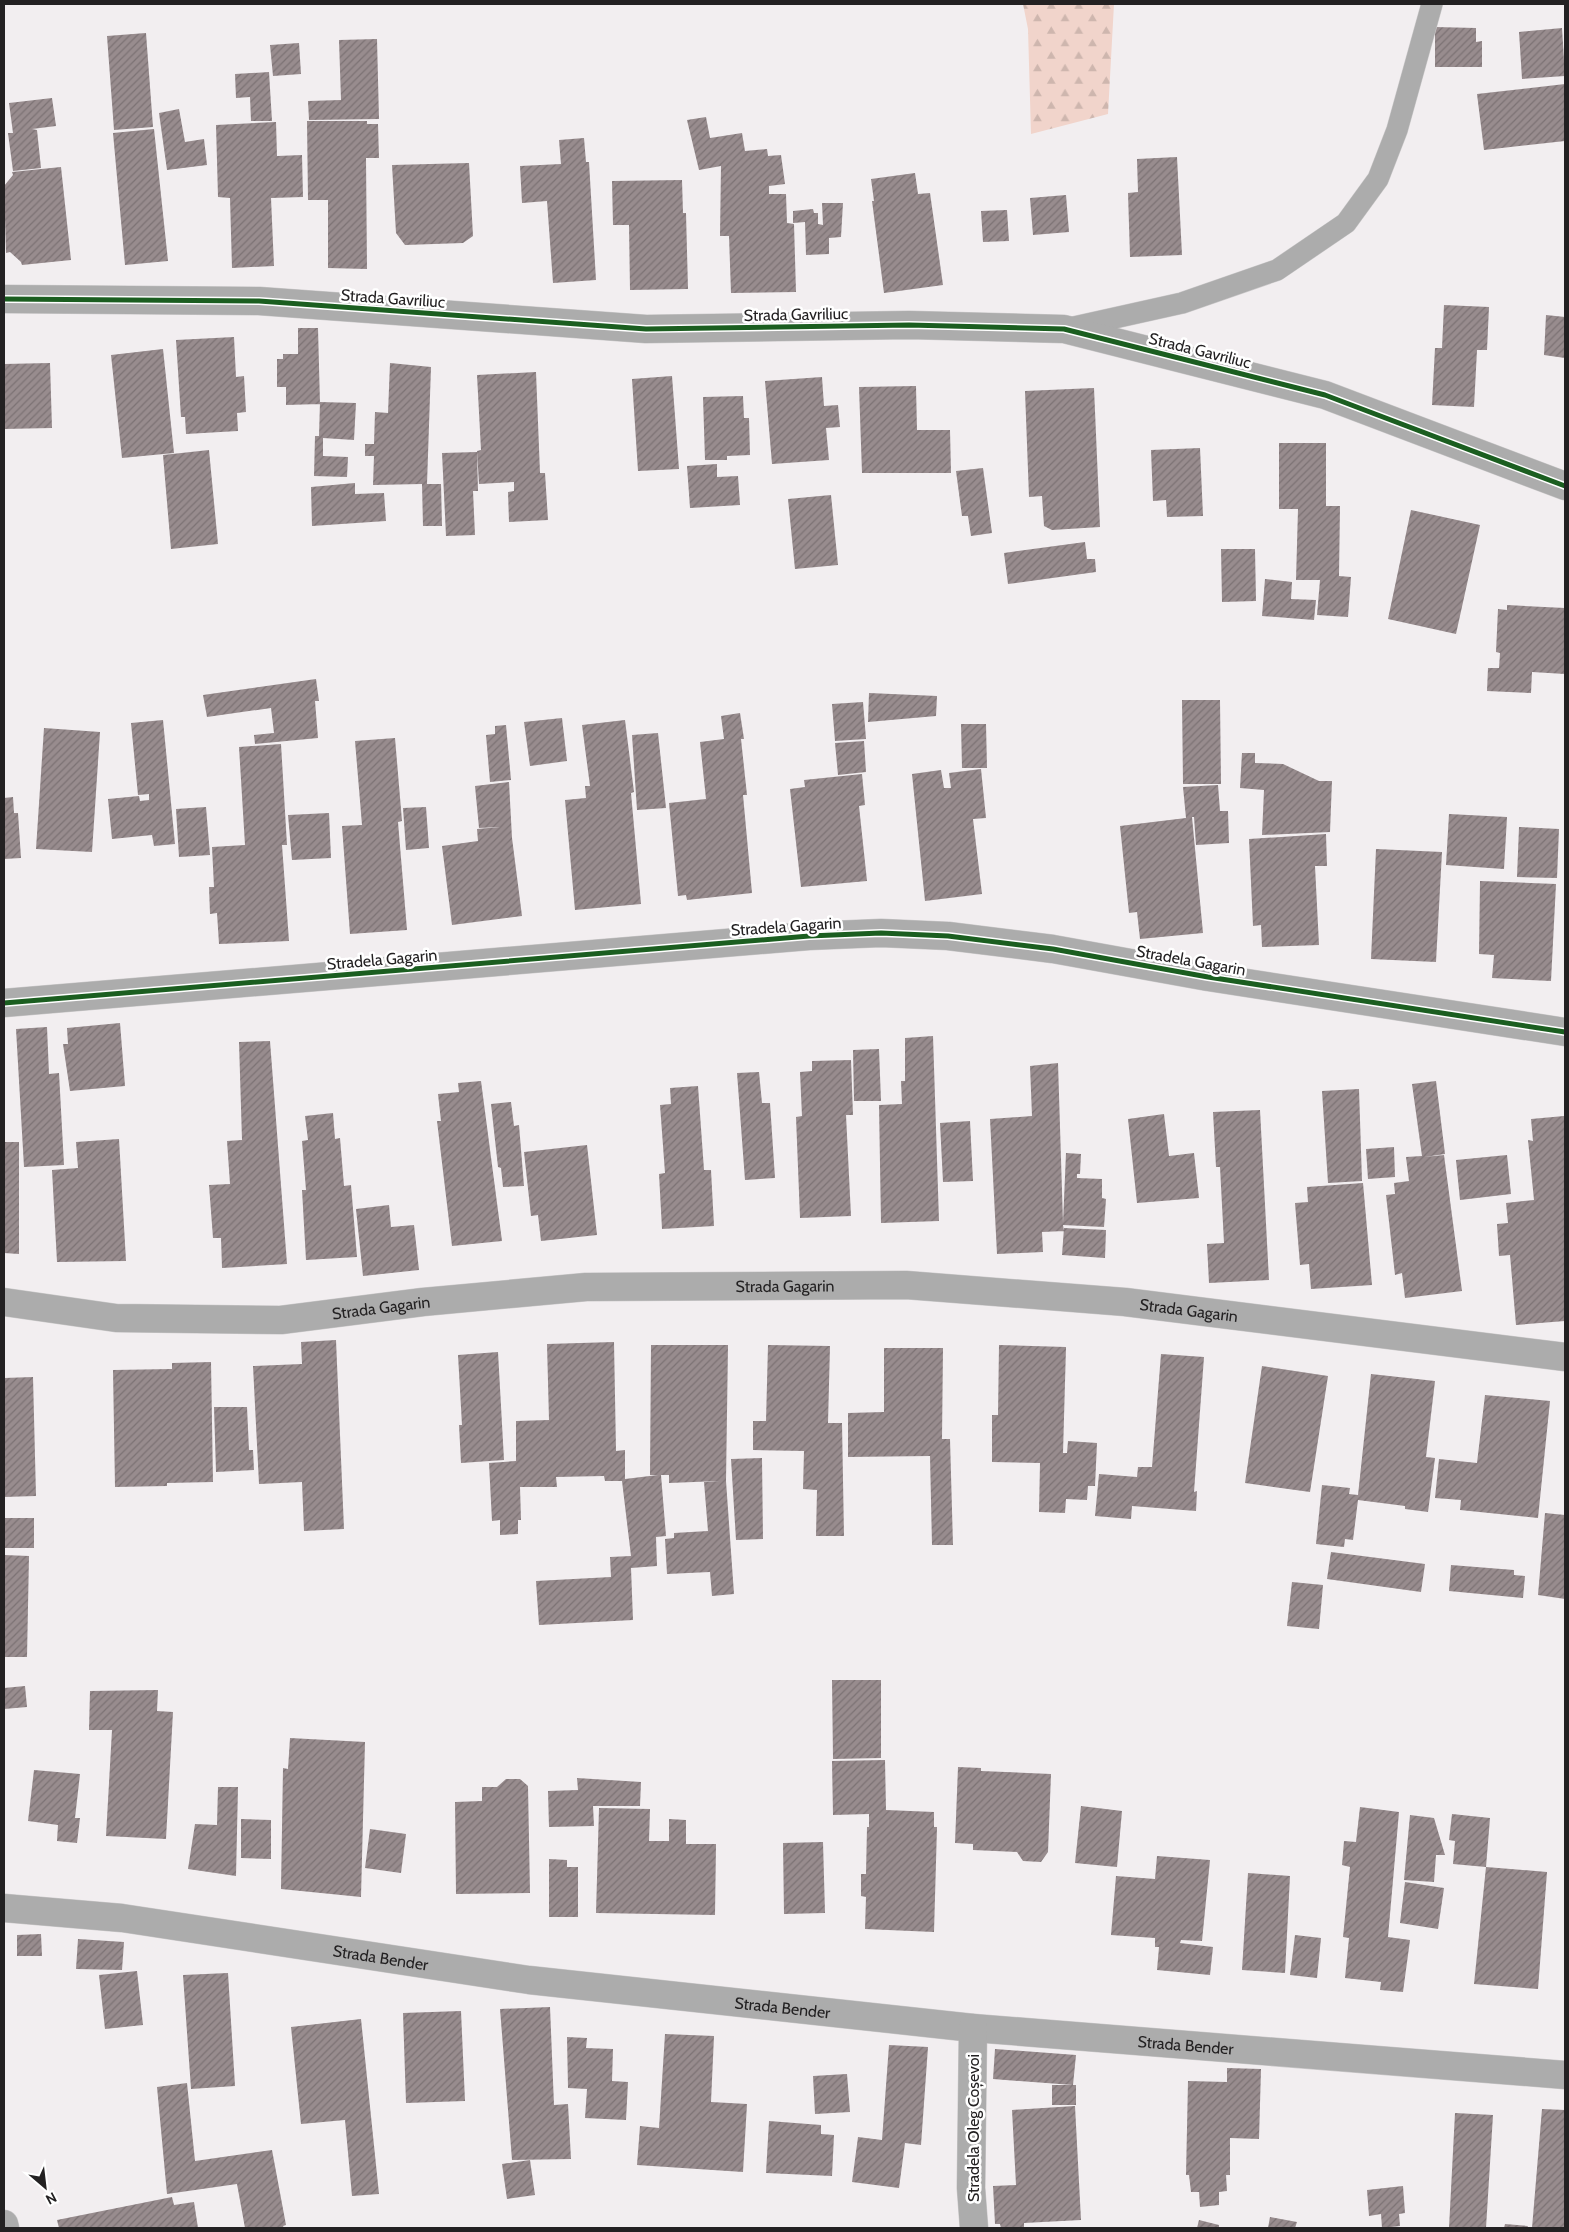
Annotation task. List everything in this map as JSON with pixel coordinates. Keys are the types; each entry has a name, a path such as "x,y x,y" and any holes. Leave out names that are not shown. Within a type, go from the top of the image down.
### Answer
{"street":[{"name":"Strada Gavriliuc","path":"4,299 259,301 646,328 909,325 1064,329 1325,395 1565,486"},
{"name":"Stradela Gagarin","path":"4,1003 809,936 881,933 948,936 1053,949 1208,977 1565,1032"},
{"name":"Strada Gagarin","path":"4,1302 116,1318 281,1320 423,1302 586,1287 906,1285 1134,1303 1565,1357"},
{"name":"Strada Bender","path":"4,1908 122,1918 529,1980 973,2028 1565,2075"},
{"name":"Stradela Oleg Coșevoi","path":"973,2028 971,2188 974,2228"},
{"path":"4,2224 5,2228"}],"lane":[{"path":"1064,329 1182,303 1277,270 1346,223 1378,179 1397,130 1432,4"}],"green space":[{"path":"1023,4 1114,4 1108,114 1031,134 1028,29"}],"building":[{"path":"1435,27 1476,28 1476,42 1482,41 1482,67 1435,67"},
{"path":"1562,28 1565,76 1522,79 1519,32"},
{"path":"146,33 153,127 114,130 107,36"},
{"path":"377,39 379,119 309,120 308,101 341,100 339,40"},
{"path":"299,43 301,74 273,76 270,45"},
{"path":"269,72 272,121 251,121 250,97 236,98 235,74"},
{"path":"1565,84 1565,141 1484,150 1477,94"},
{"path":"52,98 56,126 32,129 37,130 41,168 13,171 8,133 13,133 9,103"},
{"path":"179,109 185,142 204,139 207,165 167,170 159,113"},
{"path":"706,117 710,138 742,133 745,151 767,149 768,156 781,155 785,184 769,186 769,194 786,194 787,223 794,224 796,292 731,293 729,236 720,236 721,166 699,170 687,120"},
{"path":"307,121 367,121 367,124 378,124 379,158 366,158 367,269 328,268 328,200 308,200"},
{"path":"276,122 277,156 302,155 303,197 271,198 274,266 232,268 230,198 218,197 216,125"},
{"path":"154,129 168,261 125,265 113,133"},
{"path":"584,138 586,162 589,162 596,280 553,283 547,201 522,203 520,166 561,164 559,140"},
{"path":"1177,157 1182,255 1130,257 1128,193 1138,192 1137,159"},
{"path":"469,163 473,236 463,243 405,245 396,233 392,165"},
{"path":"61,167 71,260 22,265 10,252 6,253 4,186 13,175 12,172"},
{"path":"915,173 918,194 930,193 943,285 884,293 871,179"},
{"path":"682,180 683,213 686,213 688,289 630,290 629,225 613,225 612,181"},
{"path":"1066,195 1069,232 1033,235 1030,198"},
{"path":"822,203 843,203 841,237 829,238 829,254 806,255 805,222 793,223 793,211 813,209 814,213 818,213 818,224 823,225"},
{"path":"1007,210 1009,241 983,242 981,211"},
{"path":"1444,305 1489,307 1487,350 1477,350 1474,407 1432,405 1435,348 1442,348"},
{"path":"1546,315 1565,317 1565,358 1544,355"},
{"path":"298,328 318,328 320,404 286,405 286,387 277,387 277,359 283,359 283,354 298,354"},
{"path":"234,337 236,377 244,376 246,412 237,413 238,431 186,434 185,417 181,417 176,340"},
{"path":"163,349 174,453 122,458 111,355"},
{"path":"50,363 52,428 4,429 4,364"},
{"path":"390,363 431,367 427,484 441,484 442,526 423,526 422,484 373,485 374,456 365,456 365,444 374,444 375,412 388,413"},
{"path":"536,372 540,473 545,473 548,520 509,522 508,492 514,491 514,482 479,484 477,451 481,450 477,375"},
{"path":"672,376 679,469 638,471 632,379"},
{"path":"822,377 824,406 838,405 840,427 826,428 829,460 772,464 765,381"},
{"path":"916,386 917,430 950,430 951,473 862,473 859,387"},
{"path":"1094,388 1100,527 1052,530 1044,526 1042,496 1029,497 1025,391"},
{"path":"743,396 744,418 749,418 750,455 727,456 727,460 705,460 703,397"},
{"path":"320,402 356,403 354,440 323,438 323,456 348,457 347,477 314,476 315,436 319,436"},
{"path":"1279,443 1326,443 1326,506 1340,506 1339,576 1351,577 1348,617 1317,615 1320,580 1296,580 1298,509 1279,509"},
{"path":"1200,448 1203,516 1167,517 1166,500 1153,501 1151,450"},
{"path":"209,450 218,544 171,549 163,455"},
{"path":"477,452 478,491 473,491 475,535 446,536 442,453"},
{"path":"717,464 717,477 738,476 740,505 690,508 687,466"},
{"path":"983,468 992,533 971,536 968,516 962,516 956,471"},
{"path":"355,483 355,494 384,493 386,521 312,526 311,487"},
{"path":"831,495 838,565 795,569 788,499"},
{"path":"1411,510 1480,525 1456,634 1388,619"},
{"path":"1085,542 1087,559 1095,559 1096,572 1008,584 1004,553"},
{"path":"1221,549 1255,549 1256,601 1222,602"},
{"path":"1265,579 1292,582 1291,599 1316,600 1314,620 1262,616"},
{"path":"1507,605 1565,608 1565,674 1532,672 1531,693 1487,691 1488,668 1499,668 1500,653 1496,652 1498,609 1507,610"},
{"path":"316,679 319,701 315,701 318,738 255,744 254,735 274,733 271,708 207,717 203,695"},
{"path":"869,693 937,696 936,716 868,722"},
{"path":"1182,700 1220,700 1221,784 1183,784"},
{"path":"863,702 866,739 835,741 832,704"},
{"path":"740,713 744,739 741,739 747,795 743,795 752,893 687,900 686,895 678,896 669,803 706,799 700,742 724,739 721,716"},
{"path":"562,718 567,761 530,766 524,722"},
{"path":"163,720 175,844 154,846 152,835 112,839 108,799 139,796 140,801 149,800 149,794 138,795 131,723"},
{"path":"625,720 634,792 631,793 641,904 575,910 565,800 586,798 585,786 590,786 582,725"},
{"path":"961,724 986,724 987,768 962,768"},
{"path":"506,725 511,780 490,782 486,735 495,734 495,726"},
{"path":"44,728 100,732 92,852 36,849"},
{"path":"658,733 666,808 637,810 632,735"},
{"path":"395,738 402,821 398,822 407,930 350,934 342,826 362,825 355,741"},
{"path":"864,741 866,772 838,775 835,743"},
{"path":"281,744 287,845 282,845 289,941 219,944 217,913 210,914 209,887 214,887 212,847 245,845 239,747"},
{"path":"1242,753 1255,753 1255,763 1283,764 1319,781 1332,781 1330,832 1262,835 1264,790 1240,788"},
{"path":"981,769 986,818 973,819 982,894 925,901 912,774 941,770 944,788 951,788 949,773"},
{"path":"862,774 865,805 859,806 867,881 801,887 790,789 805,787 804,780"},
{"path":"509,782 512,838 522,916 452,925 442,846 478,841 477,829 500,827 479,828 475,786"},
{"path":"1218,785 1220,811 1228,811 1229,843 1196,845 1194,817 1192,817 1203,933 1140,939 1137,912 1129,913 1120,826 1186,818 1183,787"},
{"path":"13,797 14,813 18,813 21,858 4,859 4,798"},
{"path":"206,807 210,855 179,857 176,809"},
{"path":"426,807 429,848 406,850 403,808"},
{"path":"329,813 331,858 292,860 288,815"},
{"path":"1449,814 1507,817 1504,869 1446,865"},
{"path":"1519,827 1559,829 1557,878 1517,877"},
{"path":"1326,834 1327,866 1315,866 1319,945 1262,947 1261,925 1253,926 1249,839"},
{"path":"1376,849 1442,852 1436,962 1371,959"},
{"path":"1480,881 1556,884 1551,981 1492,978 1494,955 1479,954"},
{"path":"120,1023 125,1086 70,1091 63,1044 68,1044 67,1028"},
{"path":"47,1027 49,1074 59,1073 64,1165 24,1167 16,1029"},
{"path":"933,1036 939,1221 881,1223 879,1105 902,1104 901,1081 905,1081 905,1038"},
{"path":"270,1041 287,1264 222,1268 221,1238 213,1238 209,1185 230,1184 227,1141 242,1140 239,1042"},
{"path":"879,1049 881,1101 854,1101 853,1050"},
{"path":"851,1060 853,1115 846,1115 851,1216 800,1218 796,1117 802,1116 800,1072 812,1071 812,1061"},
{"path":"1058,1063 1063,1223 1066,1153 1081,1154 1080,1174 1077,1174 1077,1178 1102,1179 1102,1198 1106,1199 1104,1227 1063,1225 1064,1231 1042,1232 1043,1252 997,1254 990,1119 1032,1116 1030,1066"},
{"path":"759,1072 762,1103 770,1103 775,1178 745,1180 737,1073"},
{"path":"481,1081 502,1241 452,1246 437,1121 441,1121 438,1094 459,1092 458,1083"},
{"path":"1436,1081 1445,1154 1424,1157 1444,1155 1462,1291 1405,1298 1402,1273 1395,1275 1386,1195 1395,1194 1394,1183 1409,1181 1406,1157 1422,1156 1412,1084"},
{"path":"698,1086 704,1170 711,1170 714,1226 662,1229 659,1174 665,1173 660,1105 671,1104 670,1088"},
{"path":"1359,1089 1362,1181 1328,1183 1322,1091"},
{"path":"511,1102 514,1126 519,1125 524,1186 503,1187 501,1168 498,1167 491,1104"},
{"path":"1260,1110 1269,1280 1209,1283 1207,1244 1224,1243 1220,1167 1216,1167 1213,1112"},
{"path":"333,1113 335,1139 340,1138 344,1186 351,1185 357,1257 306,1260 302,1190 306,1190 302,1141 308,1140 305,1116"},
{"path":"1164,1114 1169,1156 1194,1153 1199,1198 1137,1203 1128,1119"},
{"path":"1564,1116 1565,1321 1516,1325 1510,1255 1499,1256 1497,1224 1508,1223 1506,1203 1534,1200 1528,1140 1533,1141 1531,1119"},
{"path":"970,1121 973,1181 943,1182 940,1123"},
{"path":"119,1139 126,1261 57,1262 52,1170 78,1168 76,1142"},
{"path":"4,1142 19,1142 19,1254 4,1253"},
{"path":"587,1145 597,1235 541,1241 538,1215 531,1216 524,1152"},
{"path":"1394,1147 1395,1177 1368,1179 1366,1149"},
{"path":"1507,1155 1511,1194 1460,1200 1456,1160"},
{"path":"1363,1183 1372,1285 1311,1289 1309,1264 1300,1265 1295,1203 1308,1202 1307,1187"},
{"path":"389,1205 391,1227 414,1225 419,1270 363,1276 356,1209"},
{"path":"1064,1228 1106,1230 1105,1258 1062,1255"},
{"path":"336,1340 344,1529 304,1531 302,1482 259,1484 253,1366 302,1364 301,1342"},
{"path":"614,1342 616,1451 625,1450 625,1479 658,1475 650,1475 651,1345 728,1345 726,1481 734,1594 712,1596 710,1572 667,1574 665,1539 674,1538 674,1533 708,1531 704,1482 719,1481 669,1483 669,1475 661,1475 666,1536 656,1537 657,1566 631,1568 633,1620 539,1625 536,1581 611,1577 610,1557 631,1556 622,1481 605,1481 604,1476 556,1477 557,1487 520,1487 521,1520 518,1520 518,1534 500,1535 500,1520 492,1521 489,1463 516,1461 516,1421 549,1420 547,1344"},
{"path":"768,1345 830,1346 828,1423 842,1423 844,1536 816,1536 817,1490 803,1489 804,1451 753,1450 753,1421 766,1421"},
{"path":"999,1345 1066,1347 1063,1453 1067,1453 1068,1441 1097,1443 1095,1486 1088,1486 1087,1500 1066,1499 1065,1513 1039,1512 1040,1463 992,1462 992,1415 998,1415"},
{"path":"884,1348 943,1348 942,1439 950,1439 953,1545 932,1545 930,1456 848,1457 848,1413 884,1412"},
{"path":"498,1352 504,1460 461,1463 459,1425 462,1425 458,1355"},
{"path":"1161,1354 1204,1357 1194,1492 1197,1491 1196,1511 1132,1506 1131,1519 1095,1516 1099,1474 1137,1477 1138,1467 1152,1467"},
{"path":"211,1362 213,1482 167,1483 167,1486 115,1487 113,1370 172,1369 172,1363"},
{"path":"1262,1366 1328,1376 1310,1492 1245,1483"},
{"path":"1371,1374 1435,1381 1426,1457 1435,1458 1428,1512 1405,1509 1405,1506 1358,1500 1353,1540 1345,1539 1344,1547 1316,1544 1322,1485 1350,1488 1349,1494 1358,1495"},
{"path":"33,1377 36,1496 4,1497 4,1378"},
{"path":"1485,1395 1550,1401 1538,1518 1460,1510 1461,1500 1435,1498 1439,1459 1477,1463"},
{"path":"214,1407 247,1407 249,1450 253,1450 254,1470 216,1472"},
{"path":"762,1458 763,1539 736,1540 731,1459"},
{"path":"1545,1513 1565,1515 1565,1599 1538,1595"},
{"path":"4,1518 34,1518 34,1548 4,1548"},
{"path":"1331,1552 1425,1564 1421,1592 1327,1579"},
{"path":"4,1555 29,1556 27,1657 4,1657"},
{"path":"1451,1565 1514,1570 1514,1575 1525,1576 1523,1598 1449,1591"},
{"path":"1292,1582 1323,1585 1319,1629 1287,1626"},
{"path":"832,1680 881,1680 881,1758 833,1759"},
{"path":"25,1686 27,1707 4,1709 4,1688"},
{"path":"158,1690 157,1711 173,1712 166,1839 106,1836 112,1730 89,1730 90,1691"},
{"path":"290,1738 365,1742 361,1897 281,1889 283,1768 288,1769"},
{"path":"885,1760 886,1810 934,1812 934,1827 937,1827 934,1932 865,1929 866,1897 861,1896 861,1874 866,1874 869,1814 833,1815 832,1761"},
{"path":"958,1767 981,1768 981,1771 1051,1774 1048,1852 1041,1862 1023,1861 1017,1852 973,1850 973,1844 955,1843"},
{"path":"34,1770 80,1774 75,1818 80,1818 77,1843 57,1841 58,1825 28,1821"},
{"path":"577,1778 641,1782 640,1806 593,1806 594,1826 549,1827 548,1791 578,1790"},
{"path":"506,1779 520,1779 528,1786 530,1893 456,1894 455,1802 482,1801 482,1787 497,1787"},
{"path":"218,1787 238,1787 236,1876 188,1869 195,1824 217,1825"},
{"path":"1081,1806 1122,1811 1117,1867 1075,1863"},
{"path":"1360,1807 1399,1812 1388,1937 1410,1940 1403,1992 1380,1990 1381,1982 1345,1978 1349,1938 1343,1937 1350,1867 1342,1865 1344,1841 1356,1842"},
{"path":"599,1808 650,1809 649,1841 669,1841 669,1819 686,1820 686,1844 716,1844 715,1915 596,1913"},
{"path":"1452,1814 1490,1818 1486,1867 1453,1864 1455,1841 1449,1840"},
{"path":"1410,1815 1434,1818 1445,1855 1436,1855 1434,1882 1404,1880"},
{"path":"241,1819 271,1820 271,1859 241,1858"},
{"path":"370,1829 406,1834 401,1873 365,1868"},
{"path":"823,1842 825,1913 784,1914 783,1843"},
{"path":"1157,1856 1210,1860 1202,1941 1181,1940 1180,1943 1213,1947 1210,1975 1157,1970 1159,1947 1155,1947 1155,1938 1111,1935 1116,1876 1155,1879"},
{"path":"549,1859 567,1860 567,1867 578,1867 578,1917 549,1917"},
{"path":"1486,1867 1547,1872 1538,1989 1474,1984"},
{"path":"1248,1873 1290,1876 1285,1973 1242,1970"},
{"path":"1405,1882 1444,1888 1438,1929 1400,1923"},
{"path":"41,1934 42,1956 17,1956 17,1935"},
{"path":"1295,1935 1321,1938 1317,1978 1290,1975"},
{"path":"78,1939 124,1942 122,1970 76,1969"},
{"path":"137,1971 143,2025 105,2029 99,1975"},
{"path":"228,1973 235,2086 191,2089 183,1975"},
{"path":"550,2007 554,2105 568,2104 571,2159 512,2160 500,2009"},
{"path":"461,2011 465,2101 406,2103 403,2013"},
{"path":"361,2019 379,2194 352,2196 345,2120 301,2124 291,2027"},
{"path":"665,2034 714,2036 711,2102 747,2104 743,2172 637,2165 640,2126 659,2128"},
{"path":"567,2037 587,2038 586,2048 613,2049 612,2081 628,2082 626,2120 585,2118 587,2089 568,2088"},
{"path":"889,2045 928,2047 921,2145 905,2143 899,2188 852,2182 858,2137 882,2140"},
{"path":"995,2049 1076,2055 1073,2085 993,2079"},
{"path":"1227,2068 1261,2069 1259,2139 1230,2138 1230,2175 1226,2175 1227,2191 1219,2192 1219,2205 1200,2207 1199,2192 1191,2192 1189,2175 1186,2175 1188,2081 1227,2082"},
{"path":"847,2074 850,2112 815,2114 813,2076"},
{"path":"187,2083 195,2161 272,2150 286,2225 283,2226 284,2228 245,2228 237,2184 167,2194 157,2087"},
{"path":"1052,2085 1076,2085 1076,2105 1052,2105"},
{"path":"1075,2106 1081,2220 1024,2223 1024,2228 1001,2228 1000,2224 995,2224 993,2186 1016,2185 1012,2110"},
{"path":"1542,2109 1565,2110 1565,2228 1532,2228"},
{"path":"1455,2113 1493,2115 1486,2228 1449,2228"},
{"path":"769,2121 821,2125 821,2134 834,2135 832,2176 766,2173"},
{"path":"530,2160 535,2195 507,2199 502,2164"},
{"path":"1403,2186 1405,2213 1399,2214 1400,2226 1382,2228 1381,2214 1369,2216 1367,2190"},
{"path":"172,2197 174,2205 194,2202 198,2228 59,2228 57,2220"},
{"path":"1270,2217 1297,2222 1295,2228 1268,2228"},
{"path":"1199,2220 1219,2225 1219,2228 1197,2228"},
{"path":"1505,2224 1528,2226 1527,2228 1504,2228"}],"cycle path":[{"path":"4,299 259,301 646,329 909,325 1064,329 1325,395 1565,486"},
{"path":"4,1003 809,936 881,933 948,936 1053,949 1208,977 1565,1032"}]}
